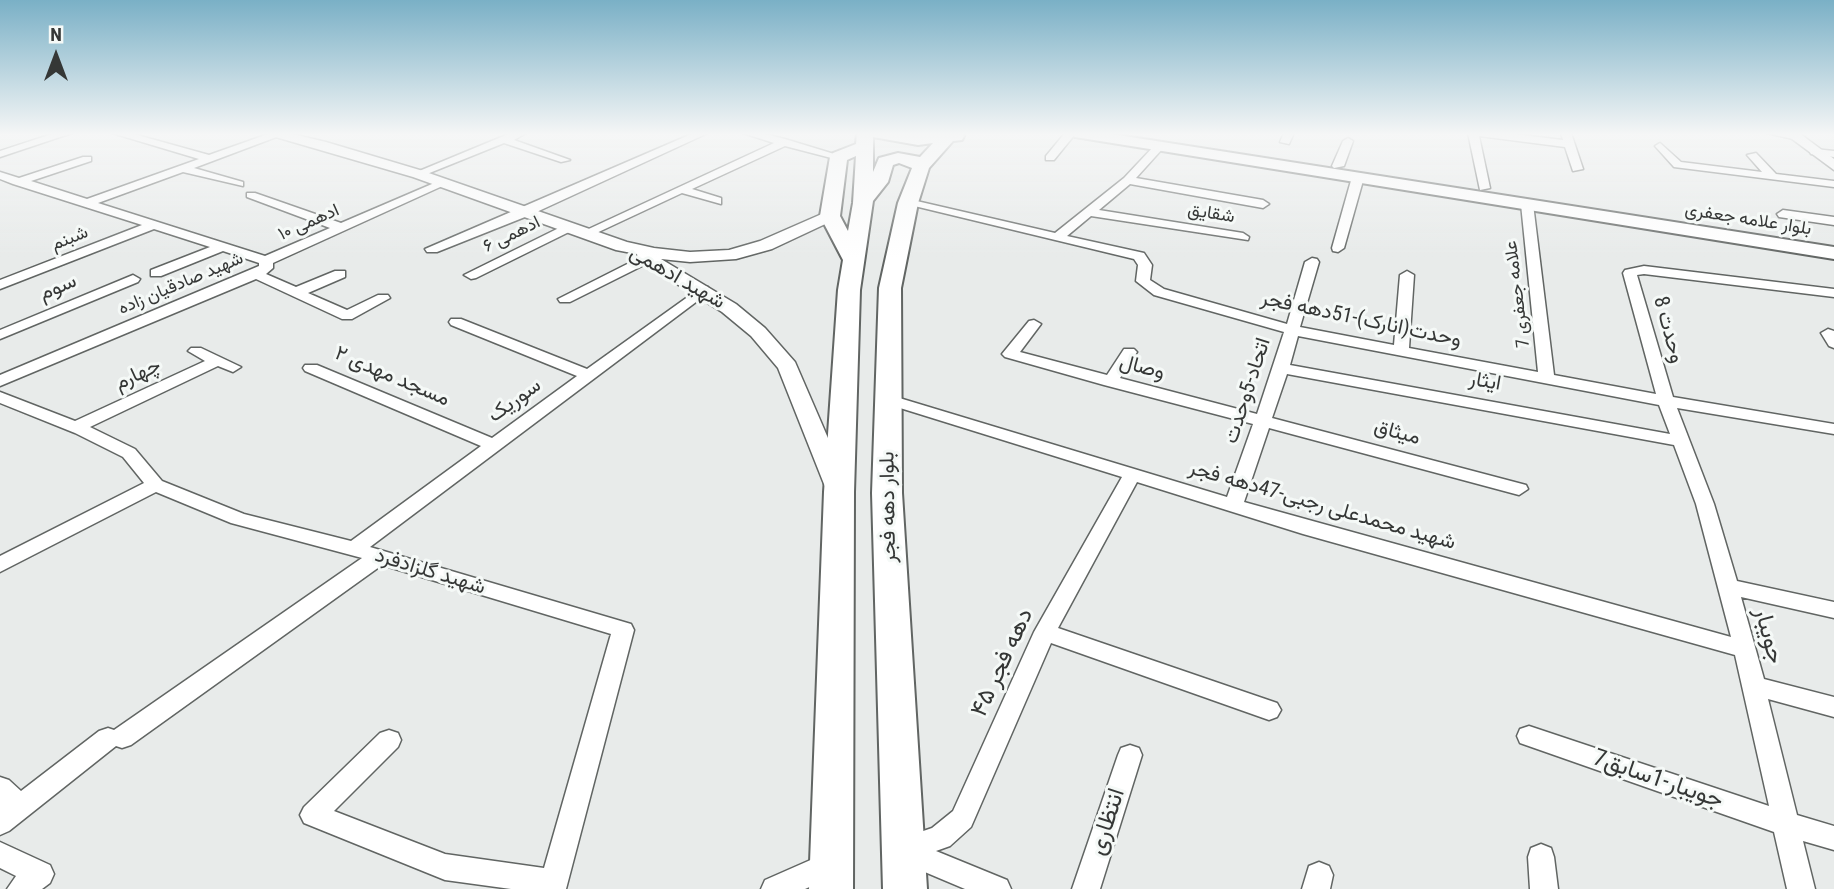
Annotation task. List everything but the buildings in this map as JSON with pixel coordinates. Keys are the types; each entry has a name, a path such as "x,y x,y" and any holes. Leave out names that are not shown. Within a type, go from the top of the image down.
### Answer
{"main road":[{"path":"847,174 830,216 853,260"},
{"path":"831,876 839,492 849,290 863,203 862,174"},
{"path":"863,203 879,182 881,174"},
{"name":"بلوار دهه فجر","path":"905,889 887,493 890,288 908,203 918,174"},
{"name":"بلوار علامه جعفری","path":"1350,174 1834,253"},
{"name":"بلوار علامه جعفری","path":"1374,174 1484,188 1834,241"}],"street":[{"path":"0,188 39,174"},
{"path":"87,203 168,174"},
{"path":"203,174 239,184"},
{"path":"419,174 622,246"},
{"path":"432,249 526,212 610,174"},
{"path":"586,233 712,174"},
{"path":"1056,238 1091,212 1133,174"},
{"path":"1481,174 1484,188"},
{"path":"1759,174 1834,184"},
{"name":"شهید صادقیان زاده","path":"0,176 267,261 266,268 256,274 2,395"},
{"path":"1338,248 1358,177"},
{"path":"1128,180 1263,204"},
{"name":"ادهمی ۱۰","path":"267,261 443,183"},
{"path":"680,189 717,201"},
{"path":"251,195 342,228"},
{"name":"وحدت(انارک)-51دهه فجر","path":"908,203 1139,256 1145,265 1143,281 1159,292 1292,330 1666,401 1834,429"},
{"name":"علامه جعفری 7","path":"1527,204 1547,379"},
{"name":"شقایق","path":"1091,212 1243,237"},
{"path":"1783,214 1834,222"},
{"name":"شهید ادهمی","path":"622,246 690,257 730,256 766,245 830,216"},
{"name":"شبنم","path":"0,285 153,225"},
{"name":"ادهمی ۶","path":"471,275 569,227"},
{"name":"شهید ادهمی","path":"622,246 698,287 758,332 788,366 839,492"},
{"path":"156,273 222,247"},
{"path":"698,287 699,273 712,263 730,256"},
{"path":"565,299 647,258"},
{"name":"اتحاد-5وحدت","path":"1233,506 1264,422 1312,262"},
{"name":"وحدت 8","path":"1666,401 1630,273 1634,271 1834,293"},
{"path":"256,274 347,316 383,298"},
{"path":"297,292 340,274"},
{"path":"1401,351 1407,275"},
{"name":"سوم","path":"0,335 133,279"},
{"name":"سوریک","path":"354,549 589,375 698,287"},
{"path":"456,321 589,375"},
{"name":"وصال","path":"1034,324 1010,354 1264,422"},
{"name":"چهارم","path":"76,427 225,364 196,351"},
{"path":"1110,382 1129,352"},
{"name":"مسجد مهدی ۲","path":"312,368 493,445"},
{"name":"ایثار","path":"1281,368 1681,441"},
{"name":"شهید گلزادفرد","path":"2,395 130,453 155,485 239,519 380,556 623,631 553,886"},
{"name":"شهید محمدعلی رجبی-47دهه فجر","path":"890,400 1310,529 1745,649"},
{"name":"جویبار","path":"1666,401 1706,504 1745,649 1801,889"},
{"name":"میثاق","path":"1264,422 1519,489"},
{"name":"دهه فجر ۴۵","path":"903,850 942,837 962,819 1045,632 1133,473"},
{"path":"0,565 155,485"},
{"path":"0,823 115,738 380,556"},
{"path":"1728,587 1834,610"},
{"path":"1045,632 1269,709"},
{"path":"1754,686 1834,707"},
{"name":"7جویبار-1سابق","path":"1529,736 1834,838"},
{"path":"389,740 313,815 445,867 553,886"},
{"name":"انتظاری","path":"1086,889 1130,755"},
{"path":"0,788 21,807"},
{"path":"903,850 998,889"},
{"path":"0,854 40,874 21,889"},
{"path":"1541,857 1544,889"},
{"path":"775,889 831,876"}]}
